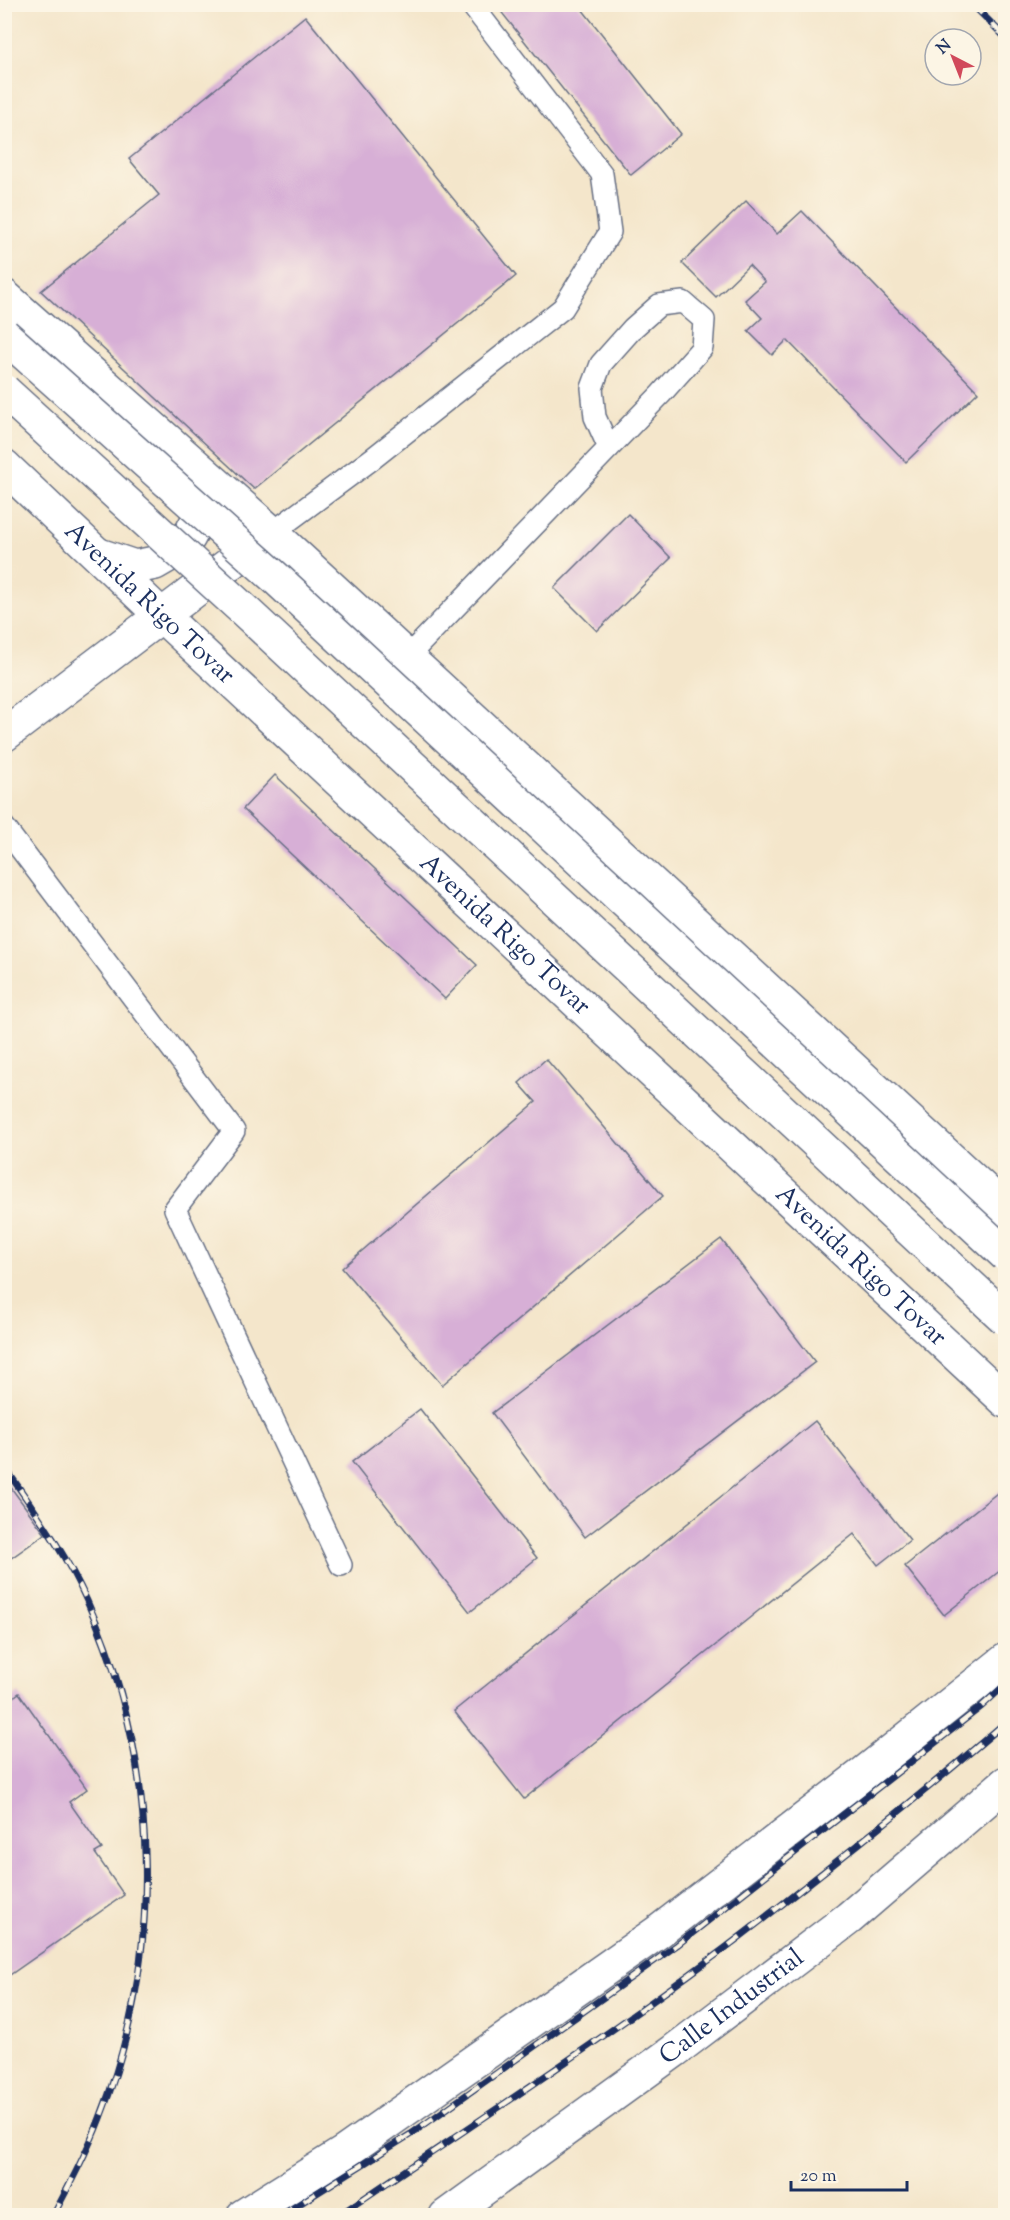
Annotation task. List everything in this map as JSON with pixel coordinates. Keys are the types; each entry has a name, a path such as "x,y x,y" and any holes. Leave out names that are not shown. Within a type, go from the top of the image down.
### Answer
{"main road":[{"path":"4,296 272,532 1005,1210"},
{"path":"4,335 287,589 1005,1255"},
{"path":"4,391 263,628 1005,1319"},
{"path":"97,554 135,567 155,563 174,552 189,537 199,518 203,497 175,447"},
{"name":"Avenida Rigo Tovar","path":"4,466 1005,1401"},
{"path":"4,735 272,532"},
{"path":"243,2216 355,2145 658,1932 863,1774 1005,1660"},
{"name":"Calle Industrial","path":"446,2216 674,2050 849,1918 1005,1783"}],"lane":[{"path":"272,532 372,459 563,308 610,232 602,174 471,4"},
{"path":"407,657 609,448 661,394 702,348 704,320 683,302 659,305 633,328 601,364 592,388 595,417 609,448"},
{"path":"4,827 234,1131 175,1209 341,1565"}],"building":[{"path":"495,4 578,4 681,134 631,175"},
{"path":"305,16 516,276 254,489 41,291 159,195 129,159"},
{"path":"746,201 777,234 802,211 978,392 906,462 787,340 772,355 748,331 762,318 745,300 765,282 749,265 716,297 682,263"},
{"path":"628,514 671,558 597,631 554,588"},
{"path":"275,775 477,965 445,999 243,809"},
{"path":"546,1059 663,1196 442,1385 342,1268 536,1102 519,1083"},
{"path":"721,1239 815,1362 585,1537 492,1413"},
{"path":"420,1409 537,1558 470,1612 352,1462"},
{"path":"815,1421 910,1540 878,1565 854,1534 524,1799 454,1711"},
{"path":"4,1478 45,1534 4,1563"},
{"path":"1006,1486 1006,1566 944,1615 905,1566"},
{"path":"19,1693 87,1789 69,1802 102,1849 95,1853 124,1895 4,1979 4,1704"}],"railway":[{"path":"972,4 1006,38"},
{"path":"4,1466 69,1565 87,1601 111,1663 129,1726 140,1792 145,1858 144,1924 136,1990 121,2055 95,2131 53,2216"},
{"path":"280,2216 411,2134 677,1945 982,1706 1006,1684"},
{"path":"338,2216 541,2079 692,1973 842,1857 1006,1722"}]}
